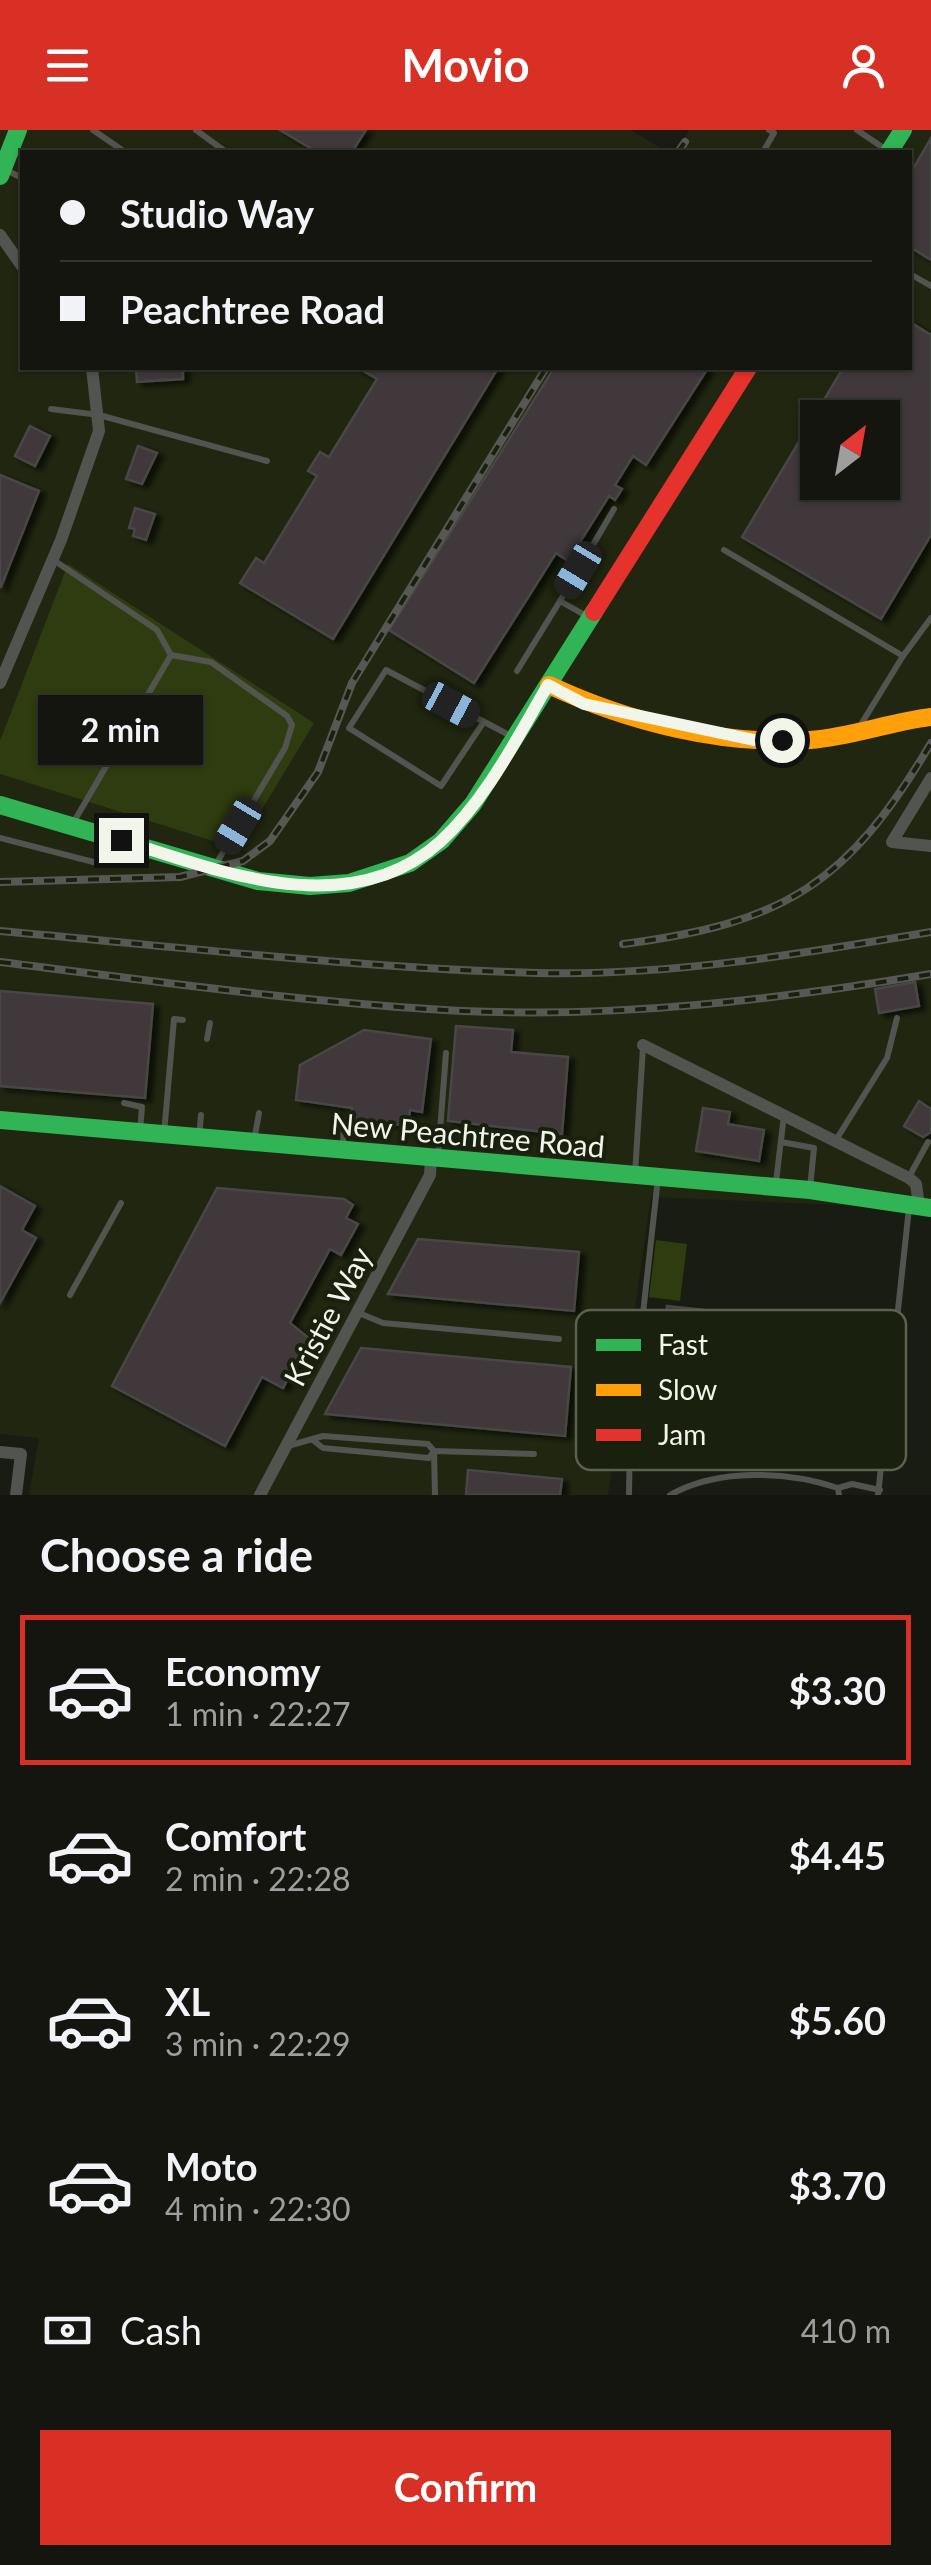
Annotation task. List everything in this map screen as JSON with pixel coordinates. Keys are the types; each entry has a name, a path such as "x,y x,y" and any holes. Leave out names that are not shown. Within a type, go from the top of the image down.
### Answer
{"street":[{"path":"2,172 18,130"},
{"path":"0,235 20,262"},
{"path":"0,682 52,559 99,431 92,370"},
{"path":"0,805 258,881 310,886 349,884 410,864 441,841 474,804 747,370"},
{"path":"548,685 584,704 754,740 811,740 931,717"},
{"path":"931,778 892,842 931,846"},
{"path":"644,1045 909,1178 916,1184 920,1206"},
{"name":"New Peachtree Road","path":"0,1120 810,1190 920,1206"},
{"name":"Kristie Way","path":"260,1495 430,1175 435,1158"},
{"path":"0,1452 22,1454 16,1495"}],"lane":[{"path":"93,130 122,150"},
{"path":"196,130 223,150"},
{"path":"763,150 774,133 769,130"},
{"path":"857,130 886,150"},
{"path":"51,408 99,416 268,461"},
{"path":"517,671 614,509"},
{"path":"724,550 903,656"},
{"path":"52,559 157,630 172,654 211,662 287,716 292,726 285,748 214,869"},
{"path":"560,601 590,619"},
{"path":"857,732 931,618"},
{"path":"71,826 172,654"},
{"path":"484,722 441,786 349,728 386,670 484,722 516,739"},
{"path":"0,838 105,865 113,859 121,840"},
{"path":"836,1140 886,1058 897,1018"},
{"path":"164,1135 179,1020"},
{"path":"207,1039 210,1023"},
{"path":"634,1176 644,1045"},
{"path":"435,1158 446,1053"},
{"path":"124,1103 142,1107 140,1133"},
{"path":"253,1142 259,1113"},
{"path":"776,1188 784,1114"},
{"path":"199,1138 201,1115"},
{"path":"343,1150 344,1121"},
{"path":"780,1142 814,1148 810,1190"},
{"path":"909,1178 928,1142"},
{"path":"643,1310 658,1178"},
{"path":"70,1295 120,1203"},
{"path":"905,1310 920,1206"},
{"path":"358,1312 382,1322 559,1339"},
{"path":"286,1446 324,1436 428,1444 434,1452 435,1495"},
{"path":"314,1441 323,1448 429,1458 434,1452"},
{"path":"434,1452 534,1454"},
{"path":"629,1470 629,1495"},
{"path":"670,1495 729,1476 788,1477 838,1491 852,1484 879,1492"}],"shaded area":[{"path":"0,130 631,130 664,150 20,150 20,370 912,370 912,150 676,150 689,130 931,130 931,1209 651,1197 635,1310 576,1310 576,1470 612,1470 608,1495 29,1495 39,1438 0,1434 0,774 238,849 0,741"}],"green space":[{"path":"68,564 314,723 238,849 0,774 0,741"},
{"path":"656,1240 687,1244 680,1301 649,1297"}],"building":[{"path":"280,130 366,130 353,150 314,150"},
{"path":"931,138 931,260 912,248 912,171"},
{"path":"912,323 931,335 931,535 881,619 742,537 800,440 800,500 900,500 900,400 824,400 842,370 912,370"},
{"path":"136,370 183,370 183,379 137,382"},
{"path":"361,370 497,370 333,639 240,583 256,558 264,563 317,476 308,471 320,452 329,457 377,379"},
{"path":"553,370 707,370 646,465 633,456 615,485 622,489 615,500 609,496 568,561 556,553 474,683 389,630"},
{"path":"30,426 50,436 35,466 15,456"},
{"path":"138,446 157,453 142,484 126,479"},
{"path":"0,475 39,491 1,587 0,587"},
{"path":"135,508 155,514 146,540 133,536 135,529 129,528"},
{"path":"915,982 919,1006 879,1013 875,989"},
{"path":"0,991 153,1004 145,1098 0,1086"},
{"path":"456,1026 513,1030 511,1052 568,1057 562,1134 448,1121"},
{"path":"364,1030 431,1039 422,1112 410,1110 408,1126 351,1118 352,1108 296,1100 300,1065"},
{"path":"919,1101 931,1109 931,1132 923,1137 904,1126"},
{"path":"703,1108 730,1112 728,1124 764,1130 759,1161 696,1151"},
{"path":"0,1186 35,1206 22,1230 36,1238 0,1303"},
{"path":"217,1188 344,1199 353,1205 346,1218 358,1224 341,1255 330,1249 290,1323 310,1339 283,1388 262,1377 225,1446 112,1386"},
{"path":"418,1239 579,1252 574,1311 388,1294"},
{"path":"667,1306 704,1310 667,1310"},
{"path":"361,1348 571,1367 565,1436 325,1414"},
{"path":"468,1470 562,1479 560,1495 466,1495"}],"railway":[{"path":"679,150 685,142"},
{"path":"0,882 180,877 243,861 270,841 318,772 352,683 545,370"},
{"path":"623,944 728,924 807,888 840,863 871,831 931,743"},
{"path":"0,931 336,962 538,973 686,967 931,932"},
{"path":"0,962 346,1003 521,1012 697,1005 931,974"}],"traffic: fast":[{"path":"0,176 18,130"},
{"path":"890,150 903,130"},
{"path":"0,805 258,881 310,886 349,883 410,863 441,841 473,804 594,612"},
{"path":"0,1120 810,1190 931,1208"}],"traffic: slow":[{"path":"549,685 643,720 744,739 810,740 931,717"}],"traffic: jam":[{"path":"594,612 747,370"}],"route":[{"path":"121,840 258,881 310,886 349,884 385,874 410,864 441,841 474,804 548,685 584,704 754,740 782,740"}]}
